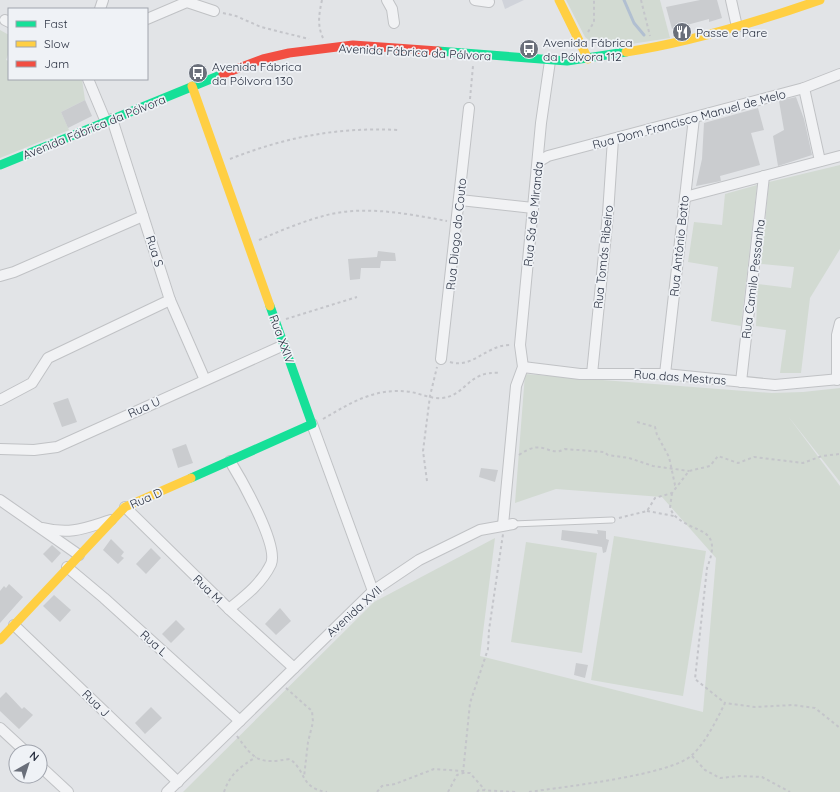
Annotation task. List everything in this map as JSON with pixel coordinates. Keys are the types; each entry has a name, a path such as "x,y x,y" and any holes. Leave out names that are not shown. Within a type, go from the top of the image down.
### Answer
{"street":[{"path":"387,0 392,8 394,23"},
{"path":"475,0 489,2"},
{"path":"559,0 588,59"},
{"path":"731,0 737,27"},
{"name":"Avenida Fábrica da Pólvora","path":"0,165 192,86 263,59 289,52 353,45 550,61 588,59 652,47 737,27 820,0"},
{"path":"148,19 187,2 214,11"},
{"name":"Rua Sá de Miranda","path":"523,367 520,345 541,123 550,61"},
{"name":"Rua Dom Francisco Manuel de Melo","path":"538,162 548,156 804,88 840,74"},
{"name":"Rua S","path":"89,80 109,120 143,216 170,300 205,380"},
{"name":"Rua XXIV","path":"192,86 373,591"},
{"path":"804,88 820,161"},
{"name":"Rua Diogo do Couto","path":"441,359 460,200 469,108"},
{"name":"Rua António Botto","path":"665,374 694,118"},
{"name":"Rua Tomás Ribeiro","path":"592,374 608,214 613,139"},
{"path":"685,196 840,156"},
{"name":"Rua Camilo Pessanha","path":"741,382 764,176"},
{"path":"460,200 533,208"},
{"path":"0,276 14,272 143,216"},
{"path":"0,400 32,383 48,358 170,300"},
{"path":"838,379 837,335 840,323"},
{"name":"Rua U","path":"0,449 34,450 57,447 284,345"},
{"path":"508,525 510,462 516,386 523,367"},
{"name":"Rua das Mestras","path":"523,367 592,374 665,374 775,385 838,379"},
{"name":"Rua D","path":"0,640 110,520 125,507 312,424"},
{"path":"229,609 250,592 263,577 271,563 272,552 253,500 230,460"},
{"path":"0,501 79,555"},
{"name":"Rua M","path":"125,507 229,609 294,668"},
{"path":"38,526 54,530 76,531 110,520"},
{"name":"Avenida XVII","path":"167,792 373,591 419,560 480,530 508,525"},
{"name":"Rua L","path":"67,567 104,598 240,721"},
{"name":"Rua J","path":"14,625 178,782"},
{"path":"0,728 17,744"},
{"path":"48,773 68,792"}],"lane":[{"name":"Avenida XVII","path":"508,525 612,520"}],"path":[{"path":"322,0 318,17 319,30 328,47"},
{"path":"580,43 594,22 594,0"},
{"path":"641,0 652,47"},
{"path":"214,11 236,16 261,27 310,39"},
{"path":"469,108 474,55"},
{"path":"219,162 265,145 310,134 356,129 398,130"},
{"path":"249,245 291,226 331,214 388,211 457,222"},
{"path":"276,322 314,309 357,297"},
{"path":"427,481 423,451 435,370 441,359 452,363 463,364 474,360 491,348 501,345 520,345"},
{"path":"312,424 356,400 388,391 441,398 457,393 479,374 490,372 500,373"},
{"path":"637,422 655,427 657,435 669,457 675,485 677,487"},
{"path":"510,462 526,450 535,446 543,446 553,451 560,452 565,449 604,452 608,455 672,470 689,471 710,466 718,456 738,463 754,457 802,463 822,456 840,454"},
{"path":"675,516 670,508 672,493 689,471"},
{"path":"647,511 655,498 672,493"},
{"path":"612,520 647,511 675,516 706,533 711,540 712,555 707,568 695,679 725,704 755,707 793,704 815,708 840,728"},
{"path":"463,772 470,703 488,649 489,630 500,561 508,525"},
{"path":"279,682 312,711 313,722 308,742 304,778"},
{"path":"529,792 656,771 679,765 692,756 704,741 725,704"},
{"path":"232,729 250,754 267,762 290,759 294,762 309,786 326,792"},
{"path":"692,756 704,770 720,778 740,776 762,777 790,792"},
{"path":"224,792 227,782 239,767 256,757"},
{"path":"377,792 382,786 395,784 434,769 470,773 485,790"},
{"path":"448,792 457,775 463,772"},
{"path":"477,792 479,790 516,792"}],"shaded area":[{"path":"502,0 524,0 505,9"},
{"path":"566,0 660,0 670,38 618,46 597,46 585,37"},
{"path":"0,30 8,34 8,55 6,60 8,61 8,80 82,80 85,100 61,112 69,130 0,158"},
{"path":"840,165 840,249 810,298 801,373 780,373 786,330 756,326 758,284 791,288 794,267 761,264 769,182"},
{"path":"757,185 741,326 711,321 718,267 688,262 694,222 722,225 725,194"},
{"path":"525,374 772,393 803,392 840,388 840,482 788,416 840,486 840,792 183,792 374,602 495,538 480,656 703,712 716,558 662,497 556,489 515,503"},
{"path":"614,536 706,551 683,696 591,680"},
{"path":"526,542 597,553 582,653 511,642"}],"building":[{"path":"700,0 717,0 722,18 709,22 709,19 672,29 666,7"},
{"path":"796,97 804,119 812,155 778,166 773,136 784,130 779,101"},
{"path":"85,100 92,116 68,128 61,112"},
{"path":"758,108 764,130 751,133 760,165 720,176 721,181 696,186 702,159 704,123"},
{"path":"378,251 395,253 396,261 381,261 380,268 361,268 360,279 350,280 348,259 377,257"},
{"path":"68,398 77,422 62,427 53,403"},
{"path":"186,444 193,463 178,468 172,449"},
{"path":"481,468 498,470 495,482 479,477"},
{"path":"562,530 598,534 597,530 606,531 606,539 609,540 606,552 603,553 602,547 561,540"},
{"path":"111,539 124,552 121,556 124,558 118,564 103,550"},
{"path":"52,545 61,553 52,563 43,554"},
{"path":"151,548 161,558 146,574 136,564"},
{"path":"9,584 23,597 0,623 0,591 4,586 6,588"},
{"path":"54,595 71,610 60,622 43,606"},
{"path":"280,608 291,621 276,635 265,624"},
{"path":"176,620 185,629 171,643 162,634"},
{"path":"576,663 588,665 585,678 574,675"},
{"path":"6,692 22,709 24,707 33,715 19,729 0,711 0,698"},
{"path":"151,707 162,718 145,734 135,723"}],"waterway":[{"path":"624,0 634,23 644,35"}],"traffic: fast":[{"path":"438,51 567,61 626,52"},
{"path":"0,165 223,74"},
{"path":"191,478 312,424 270,306"}],"traffic: slow":[{"path":"559,0 588,59"},
{"path":"626,52 700,37 820,0"},
{"path":"192,86 270,306"},
{"path":"0,640 125,507 191,478"}],"traffic: jam":[{"path":"223,74 263,59 289,53 353,45 438,51"}],"place":[{"name":"Passe e Pare","path":"682,32"},
{"name":"Avenida Fábrica da Pólvora 112","path":"529,49"},
{"name":"Avenida Fábrica da Pólvora 130","path":"198,73"}]}
